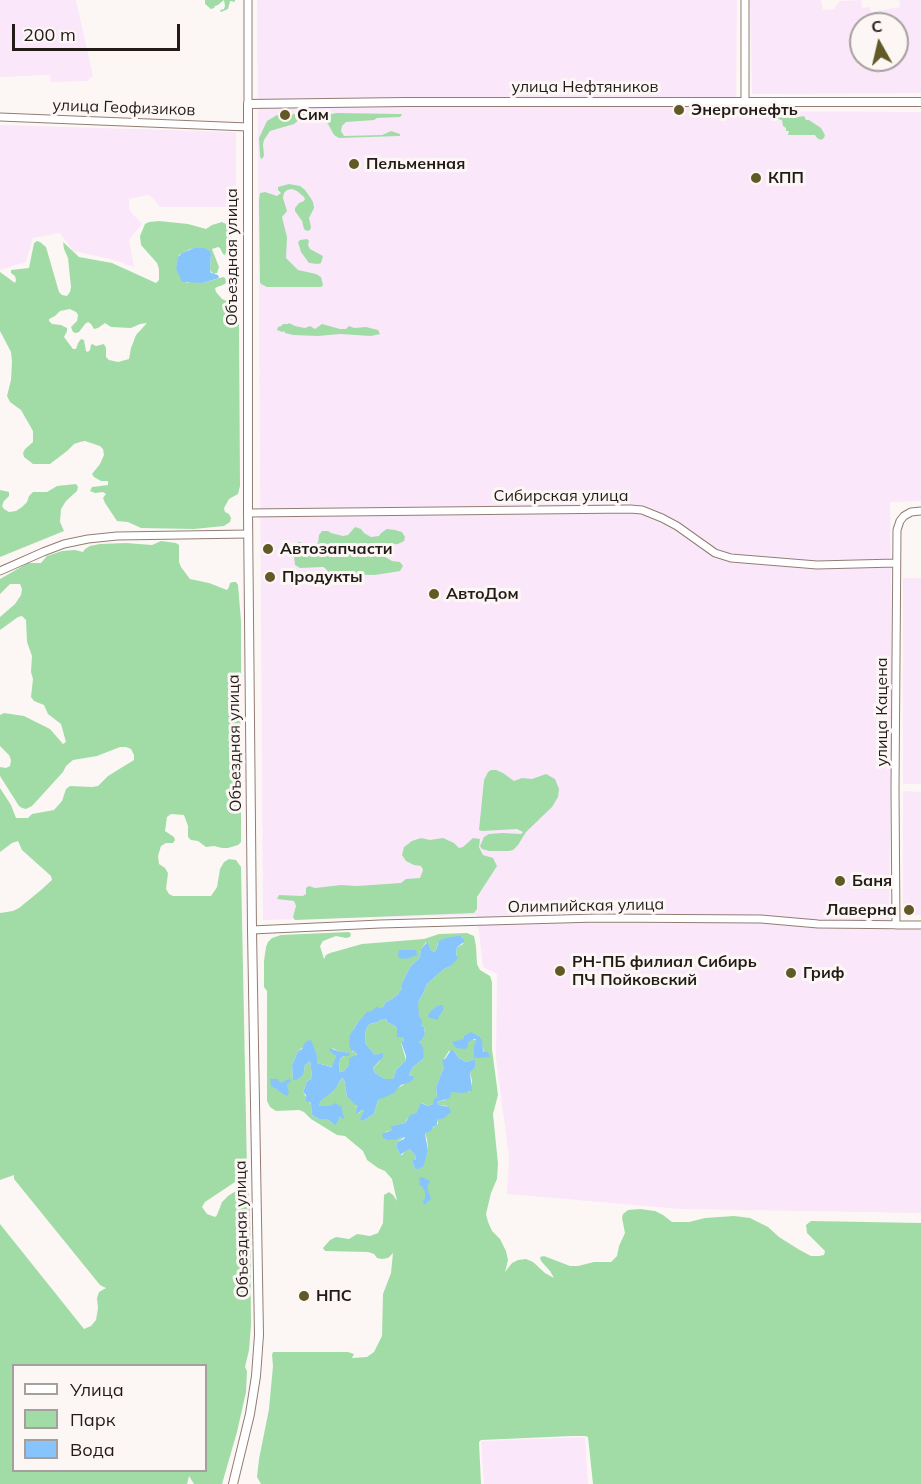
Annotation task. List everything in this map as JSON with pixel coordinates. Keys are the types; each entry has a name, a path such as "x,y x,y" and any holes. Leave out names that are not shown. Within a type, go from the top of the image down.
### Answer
{"street":[{"name":"Объездная улица","path":"233,1484 250,1414 259,1335 248,534 248,0"},
{"path":"745,0 745,101"},
{"name":"улица Нефтяников","path":"248,104 921,102"},
{"name":"улица Геофизиков","path":"0,117 248,127"},
{"name":"Сибирская улица","path":"248,513 630,509 642,510 662,518 715,553 731,558 817,565 896,563"},
{"name":"улица Кацена","path":"896,925 896,563 898,524 904,516 911,512 920,512"},
{"path":"0,571 64,544 88,539 117,536 248,534"},
{"name":"Олимпийская улица","path":"252,930 597,918 761,919 818,924 921,925"}],"shaded area":[{"path":"0,0 76,0 93,76 87,81 51,82 50,75 0,77"},
{"path":"257,0 737,0 736,111 921,112 921,501 890,502 892,669 889,930 921,930 921,1213 681,1209 507,1194 509,1158 496,1058 497,974 483,967 477,915 263,920"},
{"path":"750,0 821,0 823,10 834,9 840,1 861,0 862,8 870,7 871,12 900,7 899,0 921,0 921,93 752,94"},
{"path":"0,125 236,132 236,207 160,207 148,195 129,199 129,210 142,224 129,239 134,267 111,259 73,251 60,233 33,238 26,262 0,270"},
{"path":"903,578 921,578 921,784 903,784"},
{"path":"903,791 921,792 921,915 903,915"},
{"path":"585,1437 588,1484 484,1484 481,1441"}],"green space":[{"path":"205,0 224,0 211,9 205,4"},
{"path":"224,0 235,0 235,2 230,1 228,9 221,12 220,10 225,6"},
{"path":"788,112 795,113 799,117 804,116 806,120 821,128 825,135 824,138 821,140 815,135 788,135 789,131 786,131 782,120 775,118 783,117"},
{"path":"303,113 309,116 309,119 299,120 294,124 270,131 264,140 264,155 261,159 259,138 267,121 277,115 287,117"},
{"path":"337,113 401,114 400,117 346,122 341,131 344,136 382,135 391,131 400,136 339,138 334,135 320,116"},
{"path":"289,184 300,186 305,190 314,208 309,218 311,227 307,231 295,211 299,203 304,201 304,197 292,189 284,193 283,198 287,211 282,217 287,237 286,258 298,270 321,277 323,285 321,287 267,287 260,282 260,193 265,192 277,196 281,193 278,187"},
{"path":"149,222 188,224 206,229 222,222 231,230 225,255 218,247 212,249 219,267 217,273 213,274 210,270 211,254 199,248 190,249 179,255 176,267 187,283 192,281 203,283 223,277 226,282 215,288 216,292 222,299 229,302 232,300 229,295 231,290 237,292 238,296 240,486 238,494 229,499 224,508 231,518 230,522 224,526 194,529 141,528 128,522 117,521 105,503 103,498 106,494 90,491 92,487 108,485 108,481 101,481 92,474 104,455 103,449 85,441 80,442 74,444 50,464 33,464 24,457 23,453 33,442 33,431 21,410 10,402 7,396 12,362 11,352 0,331 0,272 15,283 15,276 11,270 29,268 34,243 40,242 46,247 59,292 67,296 71,287 68,258 63,242 79,257 112,263 156,283 159,280 157,263 141,245 140,236 145,224","holes":["70,309 76,312 77,321 71,327 76,333 88,322 94,329 105,323 111,327 131,328 147,323 136,335 129,359 118,362 106,357 104,344 96,346 92,344 88,352 84,340 81,339 76,349 73,349 64,337 67,328 49,321 60,311"]},
{"path":"307,239 310,249 323,256 321,263 309,263 301,252 298,242"},
{"path":"289,323 315,329 322,324 340,329 346,329 349,326 366,327 378,330 380,334 318,336 293,335 277,330 283,324"},
{"path":"76,484 77,491 61,509 60,522 64,531 0,557 0,490 9,492 2,506 9,512 22,507 33,492 47,492 57,486"},
{"path":"355,527 371,537 379,536 387,529 402,532 405,537 404,541 378,548 379,553 392,561 400,562 403,566 400,571 375,575 330,574 323,567 300,568 295,565 290,551 296,549 298,542 313,545 318,543 322,531 343,536 348,535"},
{"path":"161,541 176,543 179,545 179,562 190,579 227,590 230,583 236,582 238,585 241,621 241,842 228,848 206,847 188,837 188,826 184,815 171,814 167,817 165,831 175,840 173,843 161,846 158,856 159,864 168,873 166,889 173,896 211,896 217,887 220,869 224,862 229,859 236,860 241,867 247,1171 244,1176 205,1202 202,1207 207,1214 215,1217 222,1202 228,1196 242,1187 248,1187 251,1325 245,1367 247,1371 246,1392 222,1484 194,1484 189,1476 187,1484 0,1484 0,1224 84,1329 96,1320 97,1298 99,1292 106,1288 100,1285 14,1179 14,1175 0,1180 0,913 19,908 52,880 51,876 22,850 18,841 0,852 0,788 16,818 28,818 32,814 54,810 70,786 98,786 108,776 134,760 134,755 131,749 120,747 97,756 73,760 32,806 26,809 19,806 0,776 0,767 10,766 11,760 0,746 0,715 4,713 24,716 50,729 63,744 66,742 61,724 48,714 44,705 34,701 31,697 32,656 27,642 26,620 22,616 18,617 0,630 0,617 15,604 22,589 20,584 10,584 0,594 0,579 28,563 41,563 47,556 62,551 83,552 90,546 126,543 152,545"},
{"path":"491,770 503,773 514,781 522,778 532,779 546,774 555,779 559,789 558,797 552,807 526,832 518,845 509,851 489,851 480,846 484,837 489,834 521,834 523,832 517,829 479,830 484,780"},
{"path":"421,838 430,840 443,838 459,848 473,838 480,839 479,847 483,855 493,858 497,866 477,897 477,909 474,913 295,920 293,917 296,906 294,901 277,899 279,895 303,896 309,886 315,888 401,883 406,879 420,878 423,870 421,866 406,861 402,855 404,847"},
{"path":"349,932 351,934 346,938 336,936 323,941 320,946 324,959 330,953 362,944 424,939 439,934 467,933 474,936 477,964 480,970 490,976 492,982 492,1049 498,1095 493,1114 498,1164 497,1179 486,1214 492,1231 500,1239 506,1251 508,1260 505,1272 512,1263 526,1259 554,1278 541,1261 540,1257 544,1256 570,1266 611,1262 617,1256 625,1233 622,1218 628,1210 655,1211 672,1222 734,1216 750,1218 768,1227 779,1237 811,1256 824,1255 825,1251 807,1233 806,1225 811,1221 921,1223 921,1484 593,1484 588,1437 572,1436 481,1440 479,1442 481,1484 261,1484 257,1477 269,1409 273,1352 348,1352 354,1354 352,1358 367,1357 374,1352 382,1336 383,1294 391,1273 393,1253 388,1258 382,1259 368,1252 325,1251 323,1248 336,1237 349,1239 357,1234 370,1236 378,1233 383,1223 384,1195 389,1192 397,1201 392,1179 385,1171 367,1160 363,1151 345,1136 337,1135 299,1110 276,1111 267,1101 267,991 264,987 264,961 268,942 281,935","holes":["456,936 464,939 463,944 457,947 456,957 451,966 427,984 418,1002 418,1017 425,1032 423,1039 419,1041 424,1058 413,1067 409,1075 413,1076 378,1100 374,1114 363,1121 361,1118 364,1110 358,1114 356,1104 347,1097 342,1078 319,1105 339,1106 341,1116 336,1125 312,1115 311,1105 303,1092 307,1081 312,1076 310,1061 305,1065 304,1071 293,1079 292,1065 298,1051 302,1048 314,1049 317,1063 333,1067 336,1056 332,1048 349,1053 340,1059 339,1071 344,1071 357,1056 352,1051 353,1030 358,1022 367,1013 382,1008 386,1002 398,994 410,967 420,957 421,949 426,942 434,952 438,943","480,1037 484,1052 474,1054 476,1040 470,1040 468,1043 462,1040","449,1051 454,1051 466,1062 474,1059 470,1072 472,1081 470,1092 451,1092 445,1100 437,1102 439,1105 447,1106 446,1116 437,1120 438,1124 425,1133 428,1151 422,1167 415,1170 412,1160 416,1160 415,1155 409,1149 400,1155 396,1146 397,1142 405,1137 385,1132 393,1130 392,1126 405,1123 416,1113 422,1103 428,1106 433,1104 437,1097 436,1087 444,1067 444,1059"]},
{"path":"385,1018 387,1022 395,1026 404,1040 401,1043 406,1060 396,1070 392,1079 385,1079 375,1073 373,1068 380,1061 365,1043 366,1029 370,1024"}],"water":[{"path":"194,248 204,248 210,251 211,273 218,275 219,278 203,283 182,282 176,267 178,257"},
{"path":"461,936 464,942 457,947 458,958 427,984 418,1002 419,1017 425,1033 419,1042 423,1047 424,1058 413,1067 409,1075 414,1078 401,1085 394,1093 378,1100 374,1114 363,1121 360,1119 364,1110 356,1114 357,1106 347,1097 342,1078 335,1089 319,1105 329,1106 336,1103 341,1105 344,1118 340,1116 335,1125 312,1115 310,1102 306,1102 306,1095 303,1092 307,1081 312,1076 310,1061 305,1065 302,1076 293,1080 292,1065 298,1051 307,1041 311,1040 317,1055 317,1063 332,1067 336,1056 329,1048 350,1053 349,1056 340,1059 339,1071 344,1071 349,1065 349,1058 357,1055 351,1050 349,1044 350,1035 358,1022 367,1012 376,1007 382,1008 386,1002 398,994 410,967 420,957 421,949 427,942 434,952 439,941","holes":["386,1019 397,1029 397,1037 402,1037 404,1040 401,1042 406,1056 406,1060 396,1070 392,1079 385,1079 375,1073 373,1068 383,1057 383,1053 375,1055 365,1043 366,1029 370,1024"]},
{"path":"399,950 416,950 417,955 406,959 399,958"},
{"path":"443,1005 443,1010 437,1020 428,1017 437,1006"},
{"path":"471,1032 480,1037 484,1052 488,1052 490,1057 474,1057 475,1039 468,1043 465,1049 456,1048 452,1042 464,1039 464,1036"},
{"path":"451,1050 466,1062 474,1059 475,1067 470,1072 472,1091 451,1092 450,1098 437,1102 439,1105 449,1107 451,1112 437,1120 437,1125 425,1133 428,1151 423,1167 415,1170 412,1160 416,1160 415,1155 409,1149 400,1155 396,1146 397,1142 405,1137 388,1140 383,1138 382,1134 392,1130 391,1126 405,1123 410,1115 416,1113 421,1103 428,1106 433,1104 437,1097 436,1087 444,1067 442,1060"},
{"path":"270,1079 278,1079 280,1083 289,1079 291,1081 287,1085 289,1093 287,1096 271,1086"},
{"path":"419,1178 430,1181 427,1187 431,1199 424,1205 425,1191 422,1186 419,1186"}],"place":[{"name":"Энергонефть","path":"679,110"},
{"name":"Сим","path":"285,115"},
{"name":"Пельменная","path":"354,164"},
{"name":"КПП","path":"756,178"},
{"name":"Автозапчасти","path":"268,549"},
{"name":"Продукты","path":"270,577"},
{"name":"АвтоДом","path":"434,594"},
{"name":"Баня","path":"840,881"},
{"name":"Лаверна","path":"909,910"},
{"name":"РН-ПБ филиал Сибирь ПЧ Пойковский","path":"560,971"},
{"name":"Гриф","path":"791,973"},
{"name":"НПС","path":"304,1296"}]}
